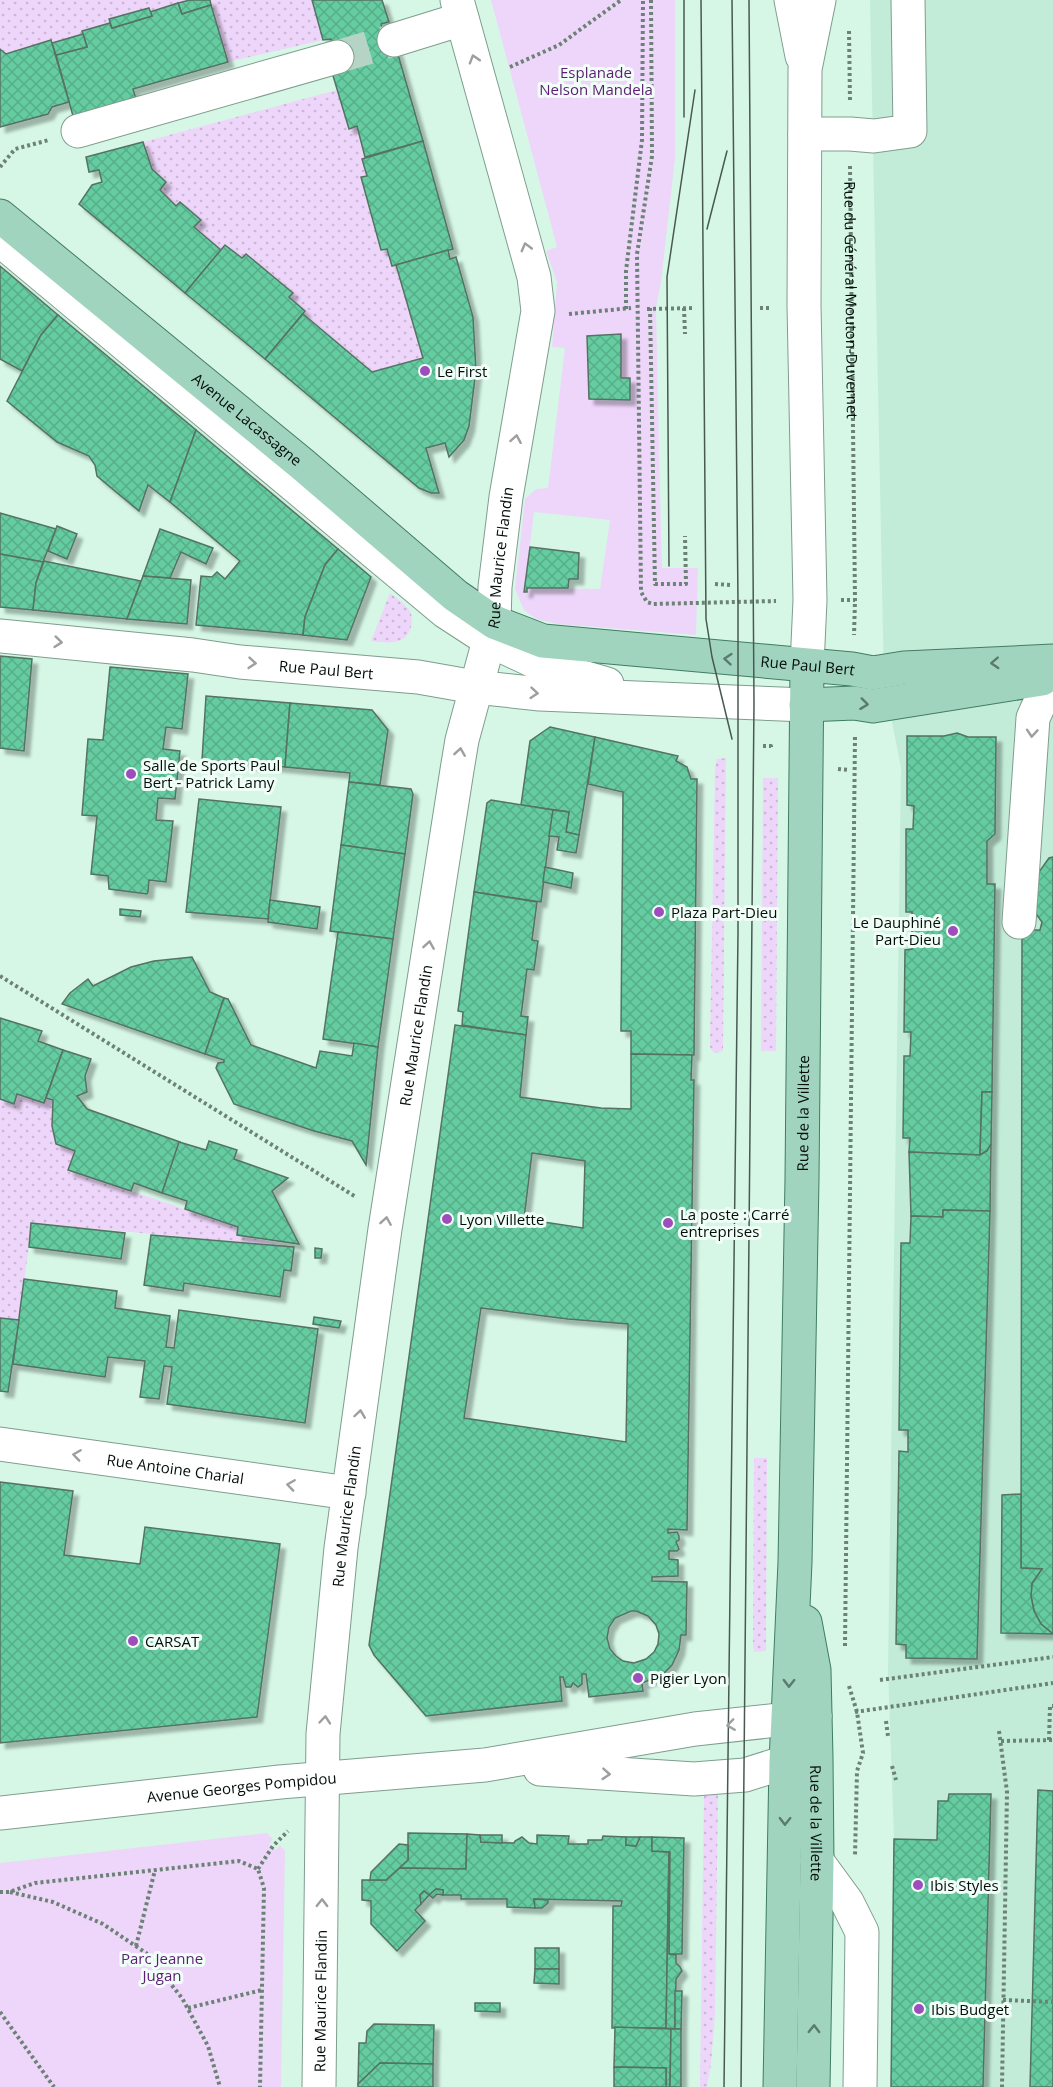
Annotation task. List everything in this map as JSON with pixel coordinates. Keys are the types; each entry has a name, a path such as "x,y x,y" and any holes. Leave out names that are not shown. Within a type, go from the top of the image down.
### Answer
{"main road":[{"name":"Avenue Lacassagne","path":"0,216 302,464 456,596 492,631"},
{"name":"Rue Paul Bert","path":"492,631 543,641 852,669 873,673 904,668 1052,672"},
{"name":"Rue de la Villette","path":"780,2087 802,1717 814,1670 795,1562 802,1179 807,666"},
{"name":"Rue Paul Bert","path":"806,705 854,703 873,706 1052,672"},
{"name":"Rue de la Villette","path":"801,1760 817,1861 813,2087"}],"street":[{"path":"791,0 805,69 804,306 810,600 807,666"},
{"path":"805,69 819,0"},
{"path":"805,134 874,136 910,132 908,0"},
{"path":"394,40 459,10"},
{"name":"Rue Maurice Flandin","path":"319,2087 324,1723 341,1548 387,1216 462,740 492,631 506,496 538,311 534,277 459,10"},
{"path":"78,131 336,57"},
{"name":"Avenue Lacassagne","path":"0,240 432,601 492,631"},
{"name":"Rue Paul Bert","path":"492,631 542,665 655,697"},
{"name":"Rue Paul Bert","path":"0,636 240,662 418,677 475,687 540,694 806,705"},
{"path":"1019,922 1034,718 1052,672"},
{"name":"Rue Antoine Charial","path":"0,1444 349,1493"},
{"name":"Avenue Georges Pompidou","path":"0,1814 323,1778 484,1766 695,1730 802,1717"},
{"name":"Avenue Georges Pompidou","path":"484,1766 694,1779 745,1775 801,1760"},
{"path":"817,1861 847,1902 862,1932 860,2087"}],"path":[{"path":"510,67 559,45 621,0"},
{"path":"564,314 628,309 626,271 642,140 643,0"},
{"path":"651,0 652,156 637,254 641,592 647,602 653,604 855,600"},
{"name":"Rue du Général Mouton-Duvernet","path":"849,22 855,600 852,669"},
{"path":"0,167 15,149 78,131"},
{"path":"685,536 686,584 655,584 649,308 696,308"},
{"path":"684,308 685,334"},
{"path":"760,308 771,308"},
{"path":"715,584 731,585"},
{"path":"845,1647 854,703"},
{"path":"0,976 387,1216"},
{"path":"880,1680 1053,1657"},
{"path":"847,1902 855,1880 857,1771 863,1753 857,1712 848,1681"},
{"path":"857,1712 1053,1683"},
{"path":"1001,1741 1051,1740 1051,1706"},
{"path":"886,1721 888,1736"},
{"path":"999,1731 1007,1792 1002,2087"},
{"path":"892,1766 896,1780"},
{"path":"258,1869 273,1846 288,1831"},
{"path":"9,1892 34,1883 239,1861 258,1869 264,1888 260,2087"},
{"path":"136,1946 155,1870"},
{"path":"0,1892 52,1902 103,1924 146,1953 188,2008 208,2046 220,2087"},
{"path":"188,2008 262,1990"},
{"path":"1003,2000 1053,2002"},
{"path":"0,2012 54,2087"}],"shaded area":[{"path":"870,0 1053,0 1053,2087 891,2087 894,1839 888,1669 901,768 884,681"}],"green space":[{"path":"0,0 190,0 150,12 110,19 110,23 82,31 83,34 52,43 51,40 6,54 0,49"},
{"path":"210,0 312,0 323,40 228,62"},
{"name":"Esplanade Nelson Mandela","path":"491,0 675,0 675,158 656,308 662,568 698,568 696,635 558,624 536,619 524,610 515,589 525,499 536,489 548,488 565,348 552,347 557,282 546,251 557,247","holes":["534,512 610,520 600,589 527,588 527,592 524,592"]},
{"path":"337,90 348,128 357,126 367,176 361,178 381,250 387,249 392,266 396,265 423,358 372,372 303,314 305,311 289,297 293,293 246,254 242,258 226,245 221,250 194,227 201,220 180,203 176,206 160,190 166,182 152,169 143,142"},
{"path":"390,593 411,613 409,633 395,642 371,641"},
{"path":"726,758 723,1051 714,1053 710,1047 715,768 717,759"},
{"path":"763,778 778,778 776,1051 761,1051"},
{"path":"17,1094 44,1103 46,1098 53,1100 52,1126 56,1144 75,1151 69,1170 238,1227 237,1235 294,1247 32,1223 19,1320 0,1318 0,1099 13,1104"},
{"path":"754,1458 767,1458 766,1651 755,1652 753,1647"},
{"path":"704,1792 718,1794 715,2015 707,2087 700,2087"},
{"name":"Parc Jeanne Jugan","path":"267,1833 273,1839 269,1844 276,1850 280,1845 285,1851 281,2087 0,2087 0,1863"}],"building":[{"path":"190,0 210,0 211,5 182,14 178,3"},
{"path":"312,0 382,0 389,22 381,24 386,42 397,51 423,141 365,157 357,126 349,129 331,69 339,67 331,39 323,40"},
{"path":"178,3 182,14 211,5 228,62 133,89 136,99 73,116 56,55 87,47 82,31 110,23 112,28 152,16 150,12"},
{"path":"149,8 152,16 112,28 109,19"},
{"path":"83,34 87,47 56,55 52,43"},
{"path":"51,40 69,102 52,107 48,114 0,127 0,49 6,54"},
{"path":"423,141 453,249 392,266 387,249 381,250 361,177 367,176 362,159"},
{"path":"143,142 152,169 166,182 160,190 176,206 180,202 201,220 194,227 221,250 185,293 79,204 92,185 102,182 99,170 89,172 86,157"},
{"path":"225,245 242,258 246,254 293,293 289,297 305,311 265,359 185,293"},
{"name":"Le First","path":"448,250 450,259 456,257 473,317 476,370 469,426 464,440 449,457 445,443 426,448 439,493 431,493 419,488 265,359 303,314 372,372 423,358 396,265"},
{"path":"0,266 58,315 41,335 22,371 0,359"},
{"path":"58,315 196,430 170,502 148,485 139,511 97,476 95,465 89,456 57,442 7,401 41,335"},
{"path":"621,334 621,378 630,378 630,400 589,399 587,336"},
{"path":"196,430 338,549 325,565 305,617 303,635 196,625 201,576 212,577 217,572 225,579 240,561 170,502"},
{"path":"0,513 56,529 43,562 0,554"},
{"path":"57,526 77,534 67,559 48,551"},
{"path":"160,529 213,548 206,564 181,552 170,578 143,576"},
{"path":"530,547 579,553 578,579 569,579 568,588 527,588 527,592 524,592"},
{"path":"338,549 371,577 347,640 303,635 305,617 325,565"},
{"path":"0,554 43,562 36,583 33,610 0,607"},
{"path":"44,561 141,581 127,619 33,610 36,583"},
{"path":"143,576 191,580 187,624 127,619"},
{"path":"0,656 32,659 24,751 0,748"},
{"name":"Salle de Sports Paul Bert - Patrick Lamy","path":"110,667 188,674 182,729 166,727 163,749 180,751 175,799 158,798 156,820 173,821 166,882 149,880 147,894 109,889 108,876 91,874 97,816 82,815 88,739 103,740"},
{"path":"206,696 290,703 285,767 202,760"},
{"path":"290,703 372,710 388,730 380,785 349,782 350,773 285,767"},
{"path":"550,727 595,737 579,835 566,832 569,812 521,805 530,741"},
{"name":"Le Dauphiné Part-Dieu","path":"957,733 968,737 996,737 995,834 987,841 987,884 995,884 992,1092 982,1092 980,1155 909,1152 910,1138 903,1138 904,1056 910,1056 911,1032 904,1032 905,950 912,949 912,912 906,912 906,829 913,829 914,806 907,805 907,736 944,736"},
{"name":"Plaza Part-Dieu","path":"595,737 678,756 676,761 687,767 691,779 697,779 694,1055 631,1054 631,1031 621,1031 623,792 588,784"},
{"path":"349,782 411,789 413,794 405,854 341,845"},
{"path":"199,799 281,807 268,919 186,912"},
{"path":"491,800 553,810 541,902 474,892 487,803"},
{"path":"553,810 569,812 566,832 579,835 576,853 557,850 559,837 549,836"},
{"path":"341,845 405,854 393,939 330,931"},
{"path":"1053,857 1053,1634 1041,1624 1034,1611 1031,1596 1032,1583 1042,1569 1021,1568 1022,930 1040,930 1042,922 1034,911 1039,872 1049,858"},
{"path":"545,867 573,873 571,888 543,882"},
{"path":"474,892 537,902 532,940 538,941 534,970 527,969 521,1016 528,1017 526,1035 462,1025 463,1012 458,1011"},
{"path":"270,900 320,907 317,929 268,922"},
{"path":"120,909 141,911 140,917 120,915"},
{"path":"338,932 393,939 378,1047 323,1039"},
{"path":"192,957 210,992 224,998 205,1054 62,1004 70,993 88,979 93,986 131,967 154,961"},
{"path":"224,998 228,999 251,1045 316,1068 320,1051 352,1056 354,1043 378,1047 366,1165 352,1141 314,1131 234,1104 216,1068 218,1063 224,1060 205,1054"},
{"path":"0,1018 42,1031 38,1041 63,1050 44,1103 17,1094 14,1104 0,1099"},
{"path":"455,1025 526,1035 520,1097 601,1108 631,1109 631,1054 692,1055 691,1080 694,1080 687,1530 668,1529 668,1533 677,1532 679,1536 676,1542 679,1549 669,1551 669,1559 678,1560 678,1576 652,1577 652,1581 687,1582 686,1635 681,1635 679,1650 672,1665 662,1675 642,1683 643,1691 589,1697 586,1674 582,1674 582,1684 578,1687 573,1683 571,1687 566,1687 563,1677 560,1677 562,1701 426,1716 374,1655 369,1645","holes":["532,1153 585,1161 583,1228 524,1219","481,1308 628,1324 626,1442 464,1418","631,1611 648,1616 656,1625 659,1634 654,1652 646,1659 634,1663 623,1661 616,1656 610,1649 607,1638 609,1627 615,1618"]},
{"path":"63,1050 91,1059 85,1076 87,1092 77,1096 87,1109 180,1142 162,1193 134,1183 131,1191 68,1170 75,1151 56,1144 52,1126 53,1100 46,1098"},
{"path":"982,1092 992,1092 991,1144 987,1151 980,1155"},
{"path":"209,1141 237,1150 234,1159 288,1178 272,1191 299,1244 237,1235 238,1227 185,1209 187,1201 162,1193 179,1142 206,1150"},
{"path":"991,1144 990,1211 943,1210 943,1217 911,1216 909,1152 980,1155 987,1151"},
{"path":"943,1210 990,1211 977,1659 906,1658 906,1645 896,1644 899,1451 908,1452 908,1430 899,1430 901,1243 910,1243 911,1216 943,1217"},
{"path":"31,1223 125,1233 121,1259 29,1247"},
{"path":"151,1235 294,1247 291,1271 284,1270 280,1297 184,1283 183,1291 144,1285"},
{"path":"315,1248 322,1249 321,1258 315,1258"},
{"path":"24,1279 117,1291 115,1308 170,1316 166,1347 174,1348 179,1310 318,1329 305,1423 167,1404 172,1367 164,1366 159,1399 140,1397 145,1361 108,1357 105,1377 13,1364"},
{"path":"314,1317 341,1321 339,1328 313,1324"},
{"path":"0,1318 19,1320 8,1392 0,1391"},
{"name":"CARSAT","path":"0,1482 73,1491 64,1555 140,1564 145,1527 280,1544 257,1717 0,1743"},
{"path":"1021,1494 1021,1568 1042,1569 1032,1583 1031,1596 1034,1611 1041,1624 1053,1634 1001,1633 1002,1495"},
{"path":"1038,1790 1053,1791 1053,2087 1030,2087"},
{"path":"949,1794 991,1794 983,2087 891,2087 894,1839 937,1840 938,1801 948,1801"},
{"path":"408,1833 467,1834 466,1869 399,1868 408,1860"},
{"path":"467,1834 480,1835 481,1842 514,1843 522,1837 529,1843 537,1844 537,1835 569,1836 568,1844 588,1844 588,1840 602,1840 603,1836 626,1837 626,1845 636,1846 640,1837 652,1837 652,1851 669,1852 666,2028 612,2028 613,1906 621,1906 622,1901 534,1899 535,1908 507,1907 507,1899 461,1899 461,1895 443,1895 443,1890 436,1889 429,1895 424,1891 420,1895 421,1904 415,1910 425,1921 397,1951 371,1924 371,1901 362,1900 362,1880 386,1880 399,1868 466,1869"},
{"path":"480,1835 502,1835 502,1843 481,1842"},
{"path":"626,1837 640,1837 636,1846 626,1845"},
{"path":"652,1837 684,1838 682,1954 669,1954 670,1852 652,1851"},
{"path":"399,1844 408,1845 408,1860 386,1880 370,1880 371,1872"},
{"path":"669,1852 669,1954 676,1955 676,1963 682,1971 676,1979 675,2029 666,2028"},
{"path":"436,1889 443,1890 443,1895 437,1894 433,1898 429,1895"},
{"path":"424,1891 429,1895 421,1904 420,1895"},
{"path":"534,1899 548,1900 548,1903 542,1908 535,1908"},
{"path":"535,1948 559,1948 559,1969 535,1969"},
{"path":"535,1969 559,1969 559,1984 534,1983"},
{"path":"675,1991 682,1991 681,2029 675,2029"},
{"path":"475,2003 500,2003 500,2012 475,2011"},
{"path":"374,2024 434,2025 433,2064 380,2063 358,2084 359,2043 366,2043 367,2031"},
{"path":"615,2027 671,2029 670,2087 666,2087 666,2068 614,2067"},
{"path":"671,2029 681,2029 681,2087 670,2087"},
{"path":"380,2063 433,2064 433,2087 358,2087 358,2084"},
{"path":"614,2067 666,2068 666,2087 614,2087"}],"tunnel":[{"path":"337,57 394,40"}],"tram line":[{"path":"684,0 684,117"},
{"path":"701,0 706,619 712,657 732,739"},
{"path":"724,2087 738,933 738,602 732,0"},
{"path":"741,2087 754,703 749,0"},
{"path":"669,566 667,277 695,90"},
{"path":"707,229 727,151"}],"place":[{"name":"Le First","path":"425,371"},
{"name":"Salle de Sports Paul Bert - Patrick Lamy","path":"131,774"},
{"name":"Plaza Part-Dieu","path":"659,912"},
{"name":"Le Dauphiné Part-Dieu","path":"953,931"},
{"name":"Lyon Villette","path":"447,1219"},
{"name":"La poste : Carré entreprises","path":"668,1223"},
{"name":"CARSAT","path":"133,1641"},
{"name":"Pigier Lyon","path":"638,1678"},
{"name":"Ibis Styles","path":"918,1885"},
{"name":"Ibis Budget","path":"919,2009"}]}
